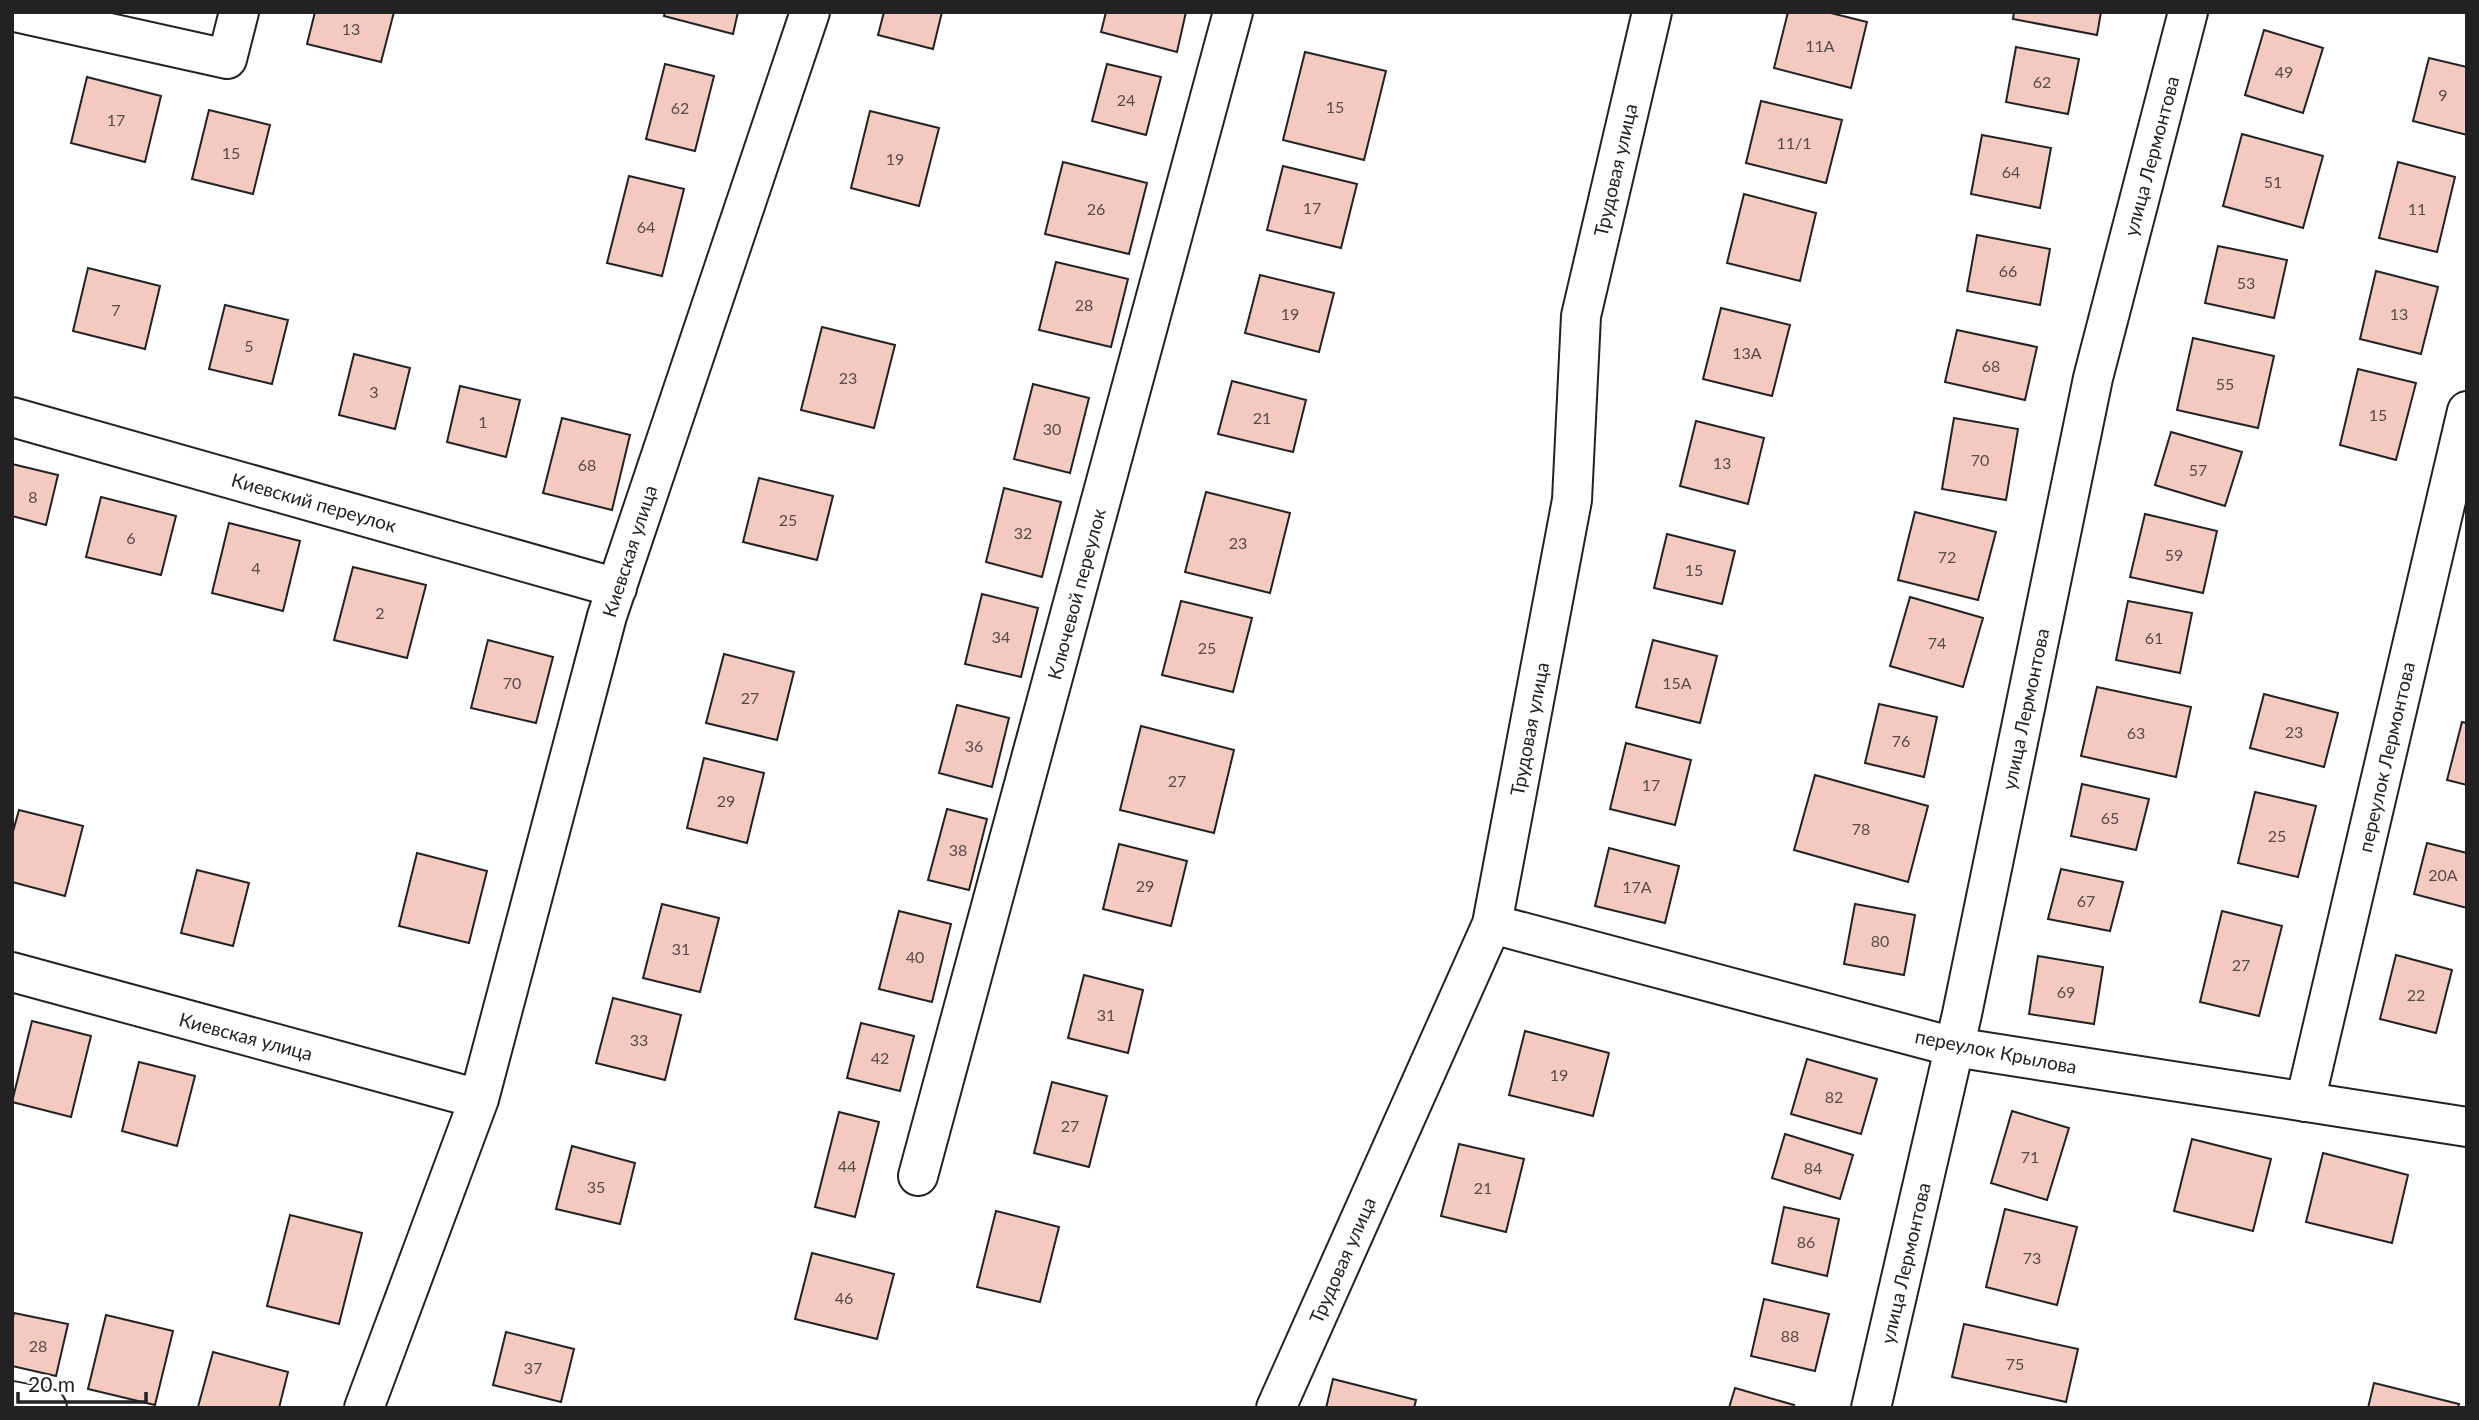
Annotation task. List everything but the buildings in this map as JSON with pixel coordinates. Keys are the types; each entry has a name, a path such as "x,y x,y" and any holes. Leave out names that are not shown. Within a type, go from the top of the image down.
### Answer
{"street":[{"path":"15,12 227,59 239,12"},
{"name":"Киевская улица","path":"364,1408 479,1099 607,616 810,12"},
{"name":"Ключевой переулок","path":"918,1176 1233,12"},
{"name":"Трудовая улица","path":"1276,1408 1492,923 1572,500 1581,316 1652,12"},
{"name":"улица Лермонтова","path":"1871,1408 1954,1047 2093,378 2188,12"},
{"name":"переулок Лермонтова","path":"2305,1102 2467,411"},
{"name":"Киевский переулок","path":"12,417 617,588"},
{"name":"переулок Крылова","path":"1492,923 1954,1047 2467,1127"},
{"name":"Киевская улица","path":"12,972 479,1099"},
{"path":"12,1401 47,1408"}]}
